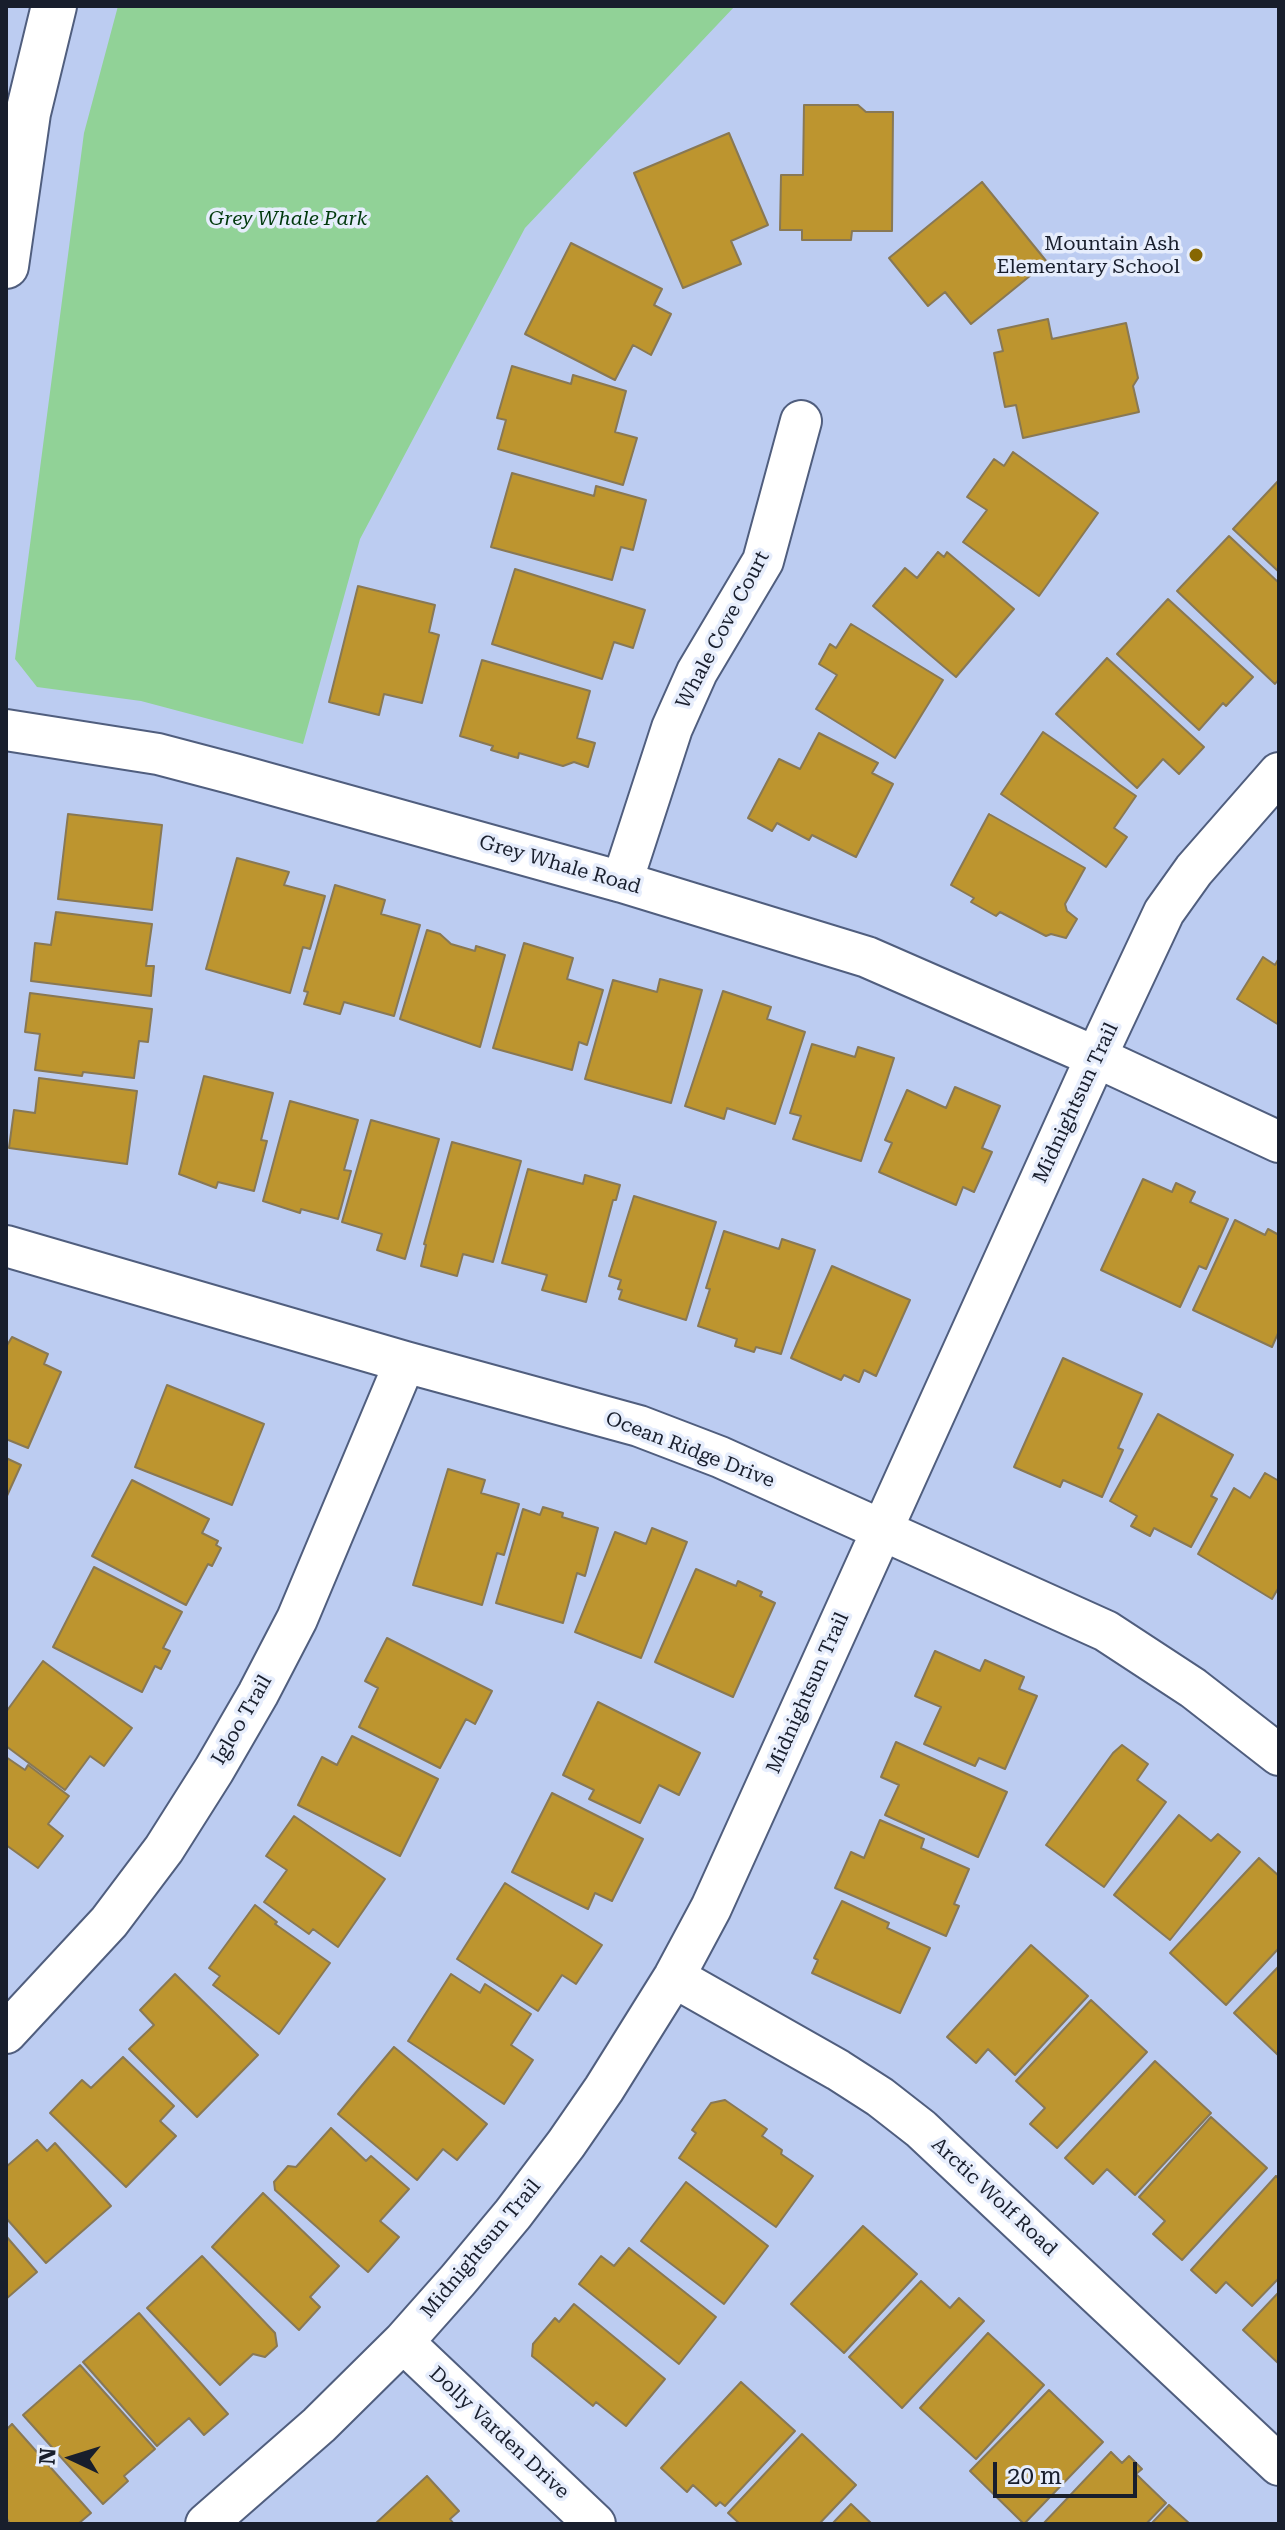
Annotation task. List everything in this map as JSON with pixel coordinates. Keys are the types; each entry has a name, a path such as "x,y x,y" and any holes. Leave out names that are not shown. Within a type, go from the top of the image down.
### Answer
{"street":[{"path":"6,266 12,178 54,6"},
{"name":"Whale Cove Court","path":"622,882 672,728 697,672 763,561 801,421"},
{"name":"Grey Whale Road","path":"6,730 158,754 622,882 867,957 1096,1057 1279,1142"},
{"name":"Midnightsun Trail","path":"206,2524 319,2425 403,2342 513,2214 604,2089 674,1977 711,1908 1164,912 1194,870 1279,773"},
{"name":"Ocean Ridge Drive","path":"6,1246 405,1362 639,1426 720,1457 1106,1631 1193,1688 1279,1755"},
{"name":"Igloo Trail","path":"6,2033 109,1922 164,1849 214,1770 297,1619 405,1362"},
{"name":"Arctic Wolf Road","path":"674,1977 838,2070 921,2129 1279,2465"},
{"name":"Dolly Varden Drive","path":"403,2342 595,2524"}],"green space":[{"name":"Grey Whale Park","path":"118,6 735,6 525,228 360,539 303,744 141,701 37,687 15,659 84,133"}],"building":[{"path":"804,105 858,105 866,112 893,112 892,231 852,231 851,240 802,240 802,230 780,230 781,175 803,175"},
{"path":"729,133 768,225 731,241 741,264 683,288 634,173"},
{"path":"982,182 1047,262 971,324 945,292 928,306 889,258"},
{"path":"571,243 662,289 654,305 671,314 651,355 633,345 615,380 525,334"},
{"path":"1048,319 1052,339 1126,323 1138,378 1133,386 1139,412 1023,438 1016,405 1005,407 994,353 1003,351 998,330"},
{"path":"512,366 571,384 573,375 626,391 615,432 637,438 623,485 498,449 506,420 497,418"},
{"path":"1013,452 1098,513 1039,596 963,542 987,510 967,497 994,459 1004,466"},
{"path":"512,473 594,496 596,486 646,500 633,550 621,547 612,580 491,547"},
{"path":"1279,480 1279,572 1233,529"},
{"path":"1229,536 1279,583 1279,679 1275,684 1177,591"},
{"path":"938,552 944,557 947,552 1014,609 956,677 873,606 905,568 917,578"},
{"path":"515,569 645,610 633,648 614,642 602,679 492,644"},
{"path":"358,586 435,605 429,632 439,635 422,703 384,694 379,715 329,702"},
{"path":"1168,599 1253,677 1226,706 1223,703 1199,730 1117,654"},
{"path":"851,624 943,680 895,758 816,709 837,675 819,664 830,644 836,648"},
{"path":"1107,658 1204,747 1179,774 1163,759 1137,788 1056,714"},
{"path":"482,660 590,691 577,738 595,743 588,767 574,762 563,766 519,753 518,758 460,736"},
{"path":"1043,732 1136,796 1114,828 1127,837 1106,867 1001,794"},
{"path":"819,733 878,763 872,773 893,784 856,857 812,835 809,840 777,823 772,831 748,818 779,759 800,769"},
{"path":"68,814 162,825 152,910 58,899"},
{"path":"989,814 1085,868 1065,904 1067,911 1077,919 1066,938 1051,934 1046,936 1000,912 996,916 971,902 974,898 951,885"},
{"path":"237,858 289,872 284,885 325,896 310,949 303,947 290,993 206,969"},
{"path":"335,885 385,900 381,914 420,925 394,1016 344,1002 340,1014 304,1004 308,992 304,991"},
{"path":"56,912 152,924 146,966 154,966 151,996 31,981 35,943 51,945"},
{"path":"427,930 440,934 451,944 475,951 476,946 505,955 480,1047 400,1019"},
{"path":"524,943 573,958 567,979 603,990 587,1045 579,1042 572,1070 493,1048"},
{"path":"1263,957 1275,965 1279,958 1279,1025 1237,999"},
{"path":"660,979 702,990 671,1103 585,1079 613,980 657,992"},
{"path":"723,991 771,1007 767,1019 805,1032 775,1124 727,1108 724,1119 685,1106"},
{"path":"30,993 152,1009 148,1042 139,1041 134,1078 35,1070 40,1034 25,1032"},
{"path":"812,1044 855,1057 858,1047 894,1058 861,1161 793,1139 801,1116 790,1113"},
{"path":"204,1076 273,1093 261,1140 267,1141 254,1191 218,1182 216,1188 179,1174"},
{"path":"39,1078 137,1091 127,1164 9,1148 14,1110 35,1113"},
{"path":"955,1087 1000,1106 982,1148 992,1152 974,1192 963,1187 956,1205 879,1172 892,1143 885,1140 907,1090 946,1108"},
{"path":"290,1101 358,1120 344,1170 351,1171 338,1219 301,1209 300,1213 263,1201"},
{"path":"371,1120 439,1139 405,1259 377,1250 382,1234 342,1222"},
{"path":"452,1142 521,1161 493,1262 463,1254 457,1276 421,1266 424,1244"},
{"path":"528,1169 583,1184 585,1175 620,1185 616,1200 613,1200 586,1302 542,1290 547,1275 502,1263"},
{"path":"1143,1179 1172,1192 1176,1183 1195,1192 1190,1202 1228,1219 1206,1269 1199,1266 1180,1307 1101,1270"},
{"path":"634,1196 716,1222 686,1320 619,1299 621,1280 609,1276"},
{"path":"1235,1220 1265,1235 1268,1229 1279,1235 1279,1331 1272,1347 1193,1310"},
{"path":"724,1231 779,1249 782,1239 815,1250 781,1354 756,1347 754,1352 735,1346 737,1339 698,1326"},
{"path":"832,1266 910,1300 876,1376 864,1370 859,1382 844,1375 841,1380 791,1358"},
{"path":"12,1337 48,1354 44,1364 61,1372 28,1448 6,1439 6,1347"},
{"path":"1063,1358 1142,1394 1118,1448 1123,1450 1102,1497 1063,1480 1060,1487 1014,1467"},
{"path":"167,1385 264,1424 232,1505 135,1467"},
{"path":"1158,1414 1233,1455 1211,1496 1217,1499 1191,1547 1154,1528 1150,1536 1131,1526 1137,1516 1110,1501"},
{"path":"6,1458 21,1465 6,1498"},
{"path":"448,1469 485,1480 481,1493 519,1504 504,1555 497,1553 482,1605 413,1585"},
{"path":"1265,1473 1279,1481 1279,1587 1272,1599 1198,1554 1234,1488 1250,1498"},
{"path":"132,1480 209,1519 202,1533 218,1541 216,1545 221,1548 212,1566 208,1564 186,1605 92,1556"},
{"path":"543,1507 563,1513 562,1517 598,1528 585,1576 577,1573 563,1623 496,1603 523,1509 540,1515"},
{"path":"652,1528 687,1542 641,1658 575,1632 615,1532 646,1544"},
{"path":"94,1567 182,1612 163,1648 170,1651 161,1669 155,1666 142,1692 53,1647"},
{"path":"696,1569 736,1586 738,1581 762,1592 760,1596 775,1603 733,1697 655,1662"},
{"path":"387,1638 492,1691 475,1724 466,1719 440,1768 359,1727 378,1688 365,1681"},
{"path":"935,1651 980,1671 985,1660 1024,1677 1019,1689 1037,1696 1005,1769 979,1758 975,1766 924,1744 941,1707 915,1696"},
{"path":"43,1661 132,1728 104,1766 90,1756 65,1790 6,1746 6,1712"},
{"path":"598,1702 700,1753 679,1795 659,1785 640,1823 589,1799 594,1790 563,1775"},
{"path":"352,1736 438,1779 400,1856 298,1805 322,1757 337,1765"},
{"path":"896,1742 1007,1792 978,1857 885,1815 899,1785 881,1777"},
{"path":"1122,1745 1148,1764 1137,1780 1166,1802 1104,1887 1046,1845"},
{"path":"6,1757 25,1770 28,1765 69,1796 48,1824 63,1836 38,1868 6,1845"},
{"path":"552,1793 643,1839 612,1901 595,1893 588,1909 512,1872"},
{"path":"1179,1815 1211,1841 1218,1834 1240,1852 1170,1940 1114,1895"},
{"path":"294,1816 385,1879 338,1947 313,1929 309,1934 264,1902 287,1870 266,1856"},
{"path":"880,1820 924,1839 921,1848 969,1869 954,1904 959,1906 946,1936 835,1888 851,1852 864,1858"},
{"path":"1259,1858 1279,1876 1279,1948 1226,2005 1170,1953"},
{"path":"505,1883 602,1945 576,1984 562,1975 538,2011 457,1959"},
{"path":"842,1901 889,1923 887,1928 930,1948 900,2013 812,1973 818,1960 814,1958"},
{"path":"255,1905 277,1922 275,1924 330,1963 279,2034 213,1985 220,1976 209,1968"},
{"path":"1031,1945 1088,1996 1015,2075 988,2049 976,2063 947,2037"},
{"path":"1279,1966 1279,2056 1234,2013"},
{"path":"175,1974 258,2055 197,2117 129,2049 154,2025 140,2010"},
{"path":"451,1974 480,1993 485,1984 531,2014 511,2045 533,2060 504,2104 408,2041"},
{"path":"1091,2000 1147,2052 1057,2148 1030,2124 1045,2108 1016,2081"},
{"path":"394,2047 487,2124 457,2160 443,2149 417,2180 338,2114"},
{"path":"123,2057 174,2106 160,2121 176,2136 126,2187 50,2113 82,2080 91,2088"},
{"path":"1155,2061 1211,2113 1135,2195 1107,2169 1093,2184 1065,2158"},
{"path":"725,2100 767,2129 762,2136 782,2150 781,2154 813,2176 776,2227 679,2158 696,2133 692,2130 711,2103"},
{"path":"1211,2117 1267,2168 1182,2260 1153,2234 1165,2221 1139,2197"},
{"path":"331,2128 366,2161 371,2156 409,2189 380,2221 399,2237 368,2272 275,2190 274,2182 288,2166 296,2167"},
{"path":"37,2140 47,2151 55,2143 111,2206 46,2263 6,2218 6,2167"},
{"path":"1276,2176 1279,2179 1279,2278 1252,2306 1226,2282 1216,2293 1191,2270"},
{"path":"686,2182 768,2246 724,2304 641,2241"},
{"path":"263,2193 339,2266 310,2297 320,2307 299,2330 212,2247"},
{"path":"863,2226 917,2274 844,2353 791,2304"},
{"path":"6,2236 37,2272 6,2299"},
{"path":"629,2248 716,2317 679,2364 579,2284 601,2256 614,2266"},
{"path":"202,2256 275,2333 277,2346 265,2357 253,2354 220,2385 147,2308"},
{"path":"921,2281 950,2308 959,2298 984,2321 902,2408 849,2357"},
{"path":"1279,2292 1279,2364 1243,2330"},
{"path":"574,2304 665,2379 626,2426 596,2402 593,2406 532,2356 533,2344 555,2318 559,2322"},
{"path":"139,2313 228,2414 204,2435 189,2418 157,2446 83,2362"},
{"path":"988,2333 1044,2385 976,2459 920,2408"},
{"path":"80,2365 155,2449 124,2476 128,2481 103,2504 23,2415"},
{"path":"741,2382 795,2431 725,2506 720,2502 716,2506 693,2485 687,2492 661,2468"},
{"path":"1049,2390 1103,2442 1024,2524 970,2471"},
{"path":"12,2424 91,2513 78,2524 10,2524 6,2517 6,2430"},
{"path":"802,2434 856,2485 819,2524 740,2524 728,2513"},
{"path":"1111,2452 1122,2463 1129,2456 1142,2469 1136,2474 1166,2503 1146,2524 1043,2524"},
{"path":"427,2476 459,2511 450,2519 454,2524 375,2524"},
{"path":"851,2504 872,2524 832,2524"},
{"path":"1169,2505 1190,2524 1151,2524"}],"place":[{"name":"Mountain Ash Elementary School","path":"1196,255"}]}
